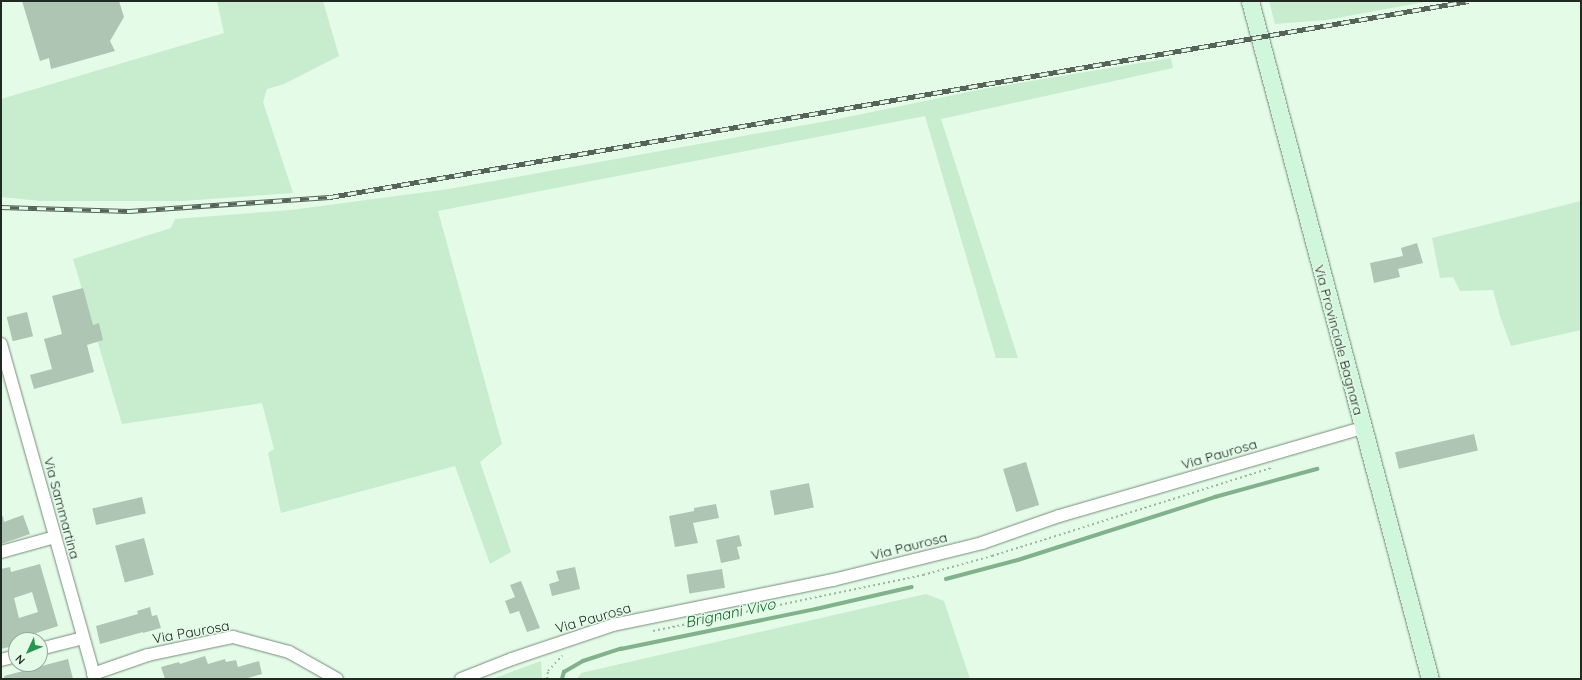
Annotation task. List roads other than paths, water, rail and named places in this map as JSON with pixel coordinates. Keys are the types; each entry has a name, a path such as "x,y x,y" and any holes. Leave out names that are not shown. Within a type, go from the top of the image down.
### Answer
{"main road":[{"name":"Via Provinciale Bagnara","path":"1250,1 1362,428 1430,679"}],"street":[{"name":"Via Sammartina","path":"1,344 5,373 55,537 94,677"},
{"name":"Via Paurosa","path":"461,679 512,659 613,625 833,580 982,543 1059,516 1362,428"},
{"path":"1,552 55,537"},
{"name":"Via Paurosa","path":"94,677 148,655 233,637 289,652 337,679"},
{"path":"48,648 83,638"}],"waterway":[{"path":"946,579 1018,560 1215,497 1317,469"},
{"name":"Brignani Vivo","path":"562,679 564,672 583,661 621,649 816,609 912,587"}],"railway":[{"path":"1,207 129,211 330,197 1468,1"}]}
